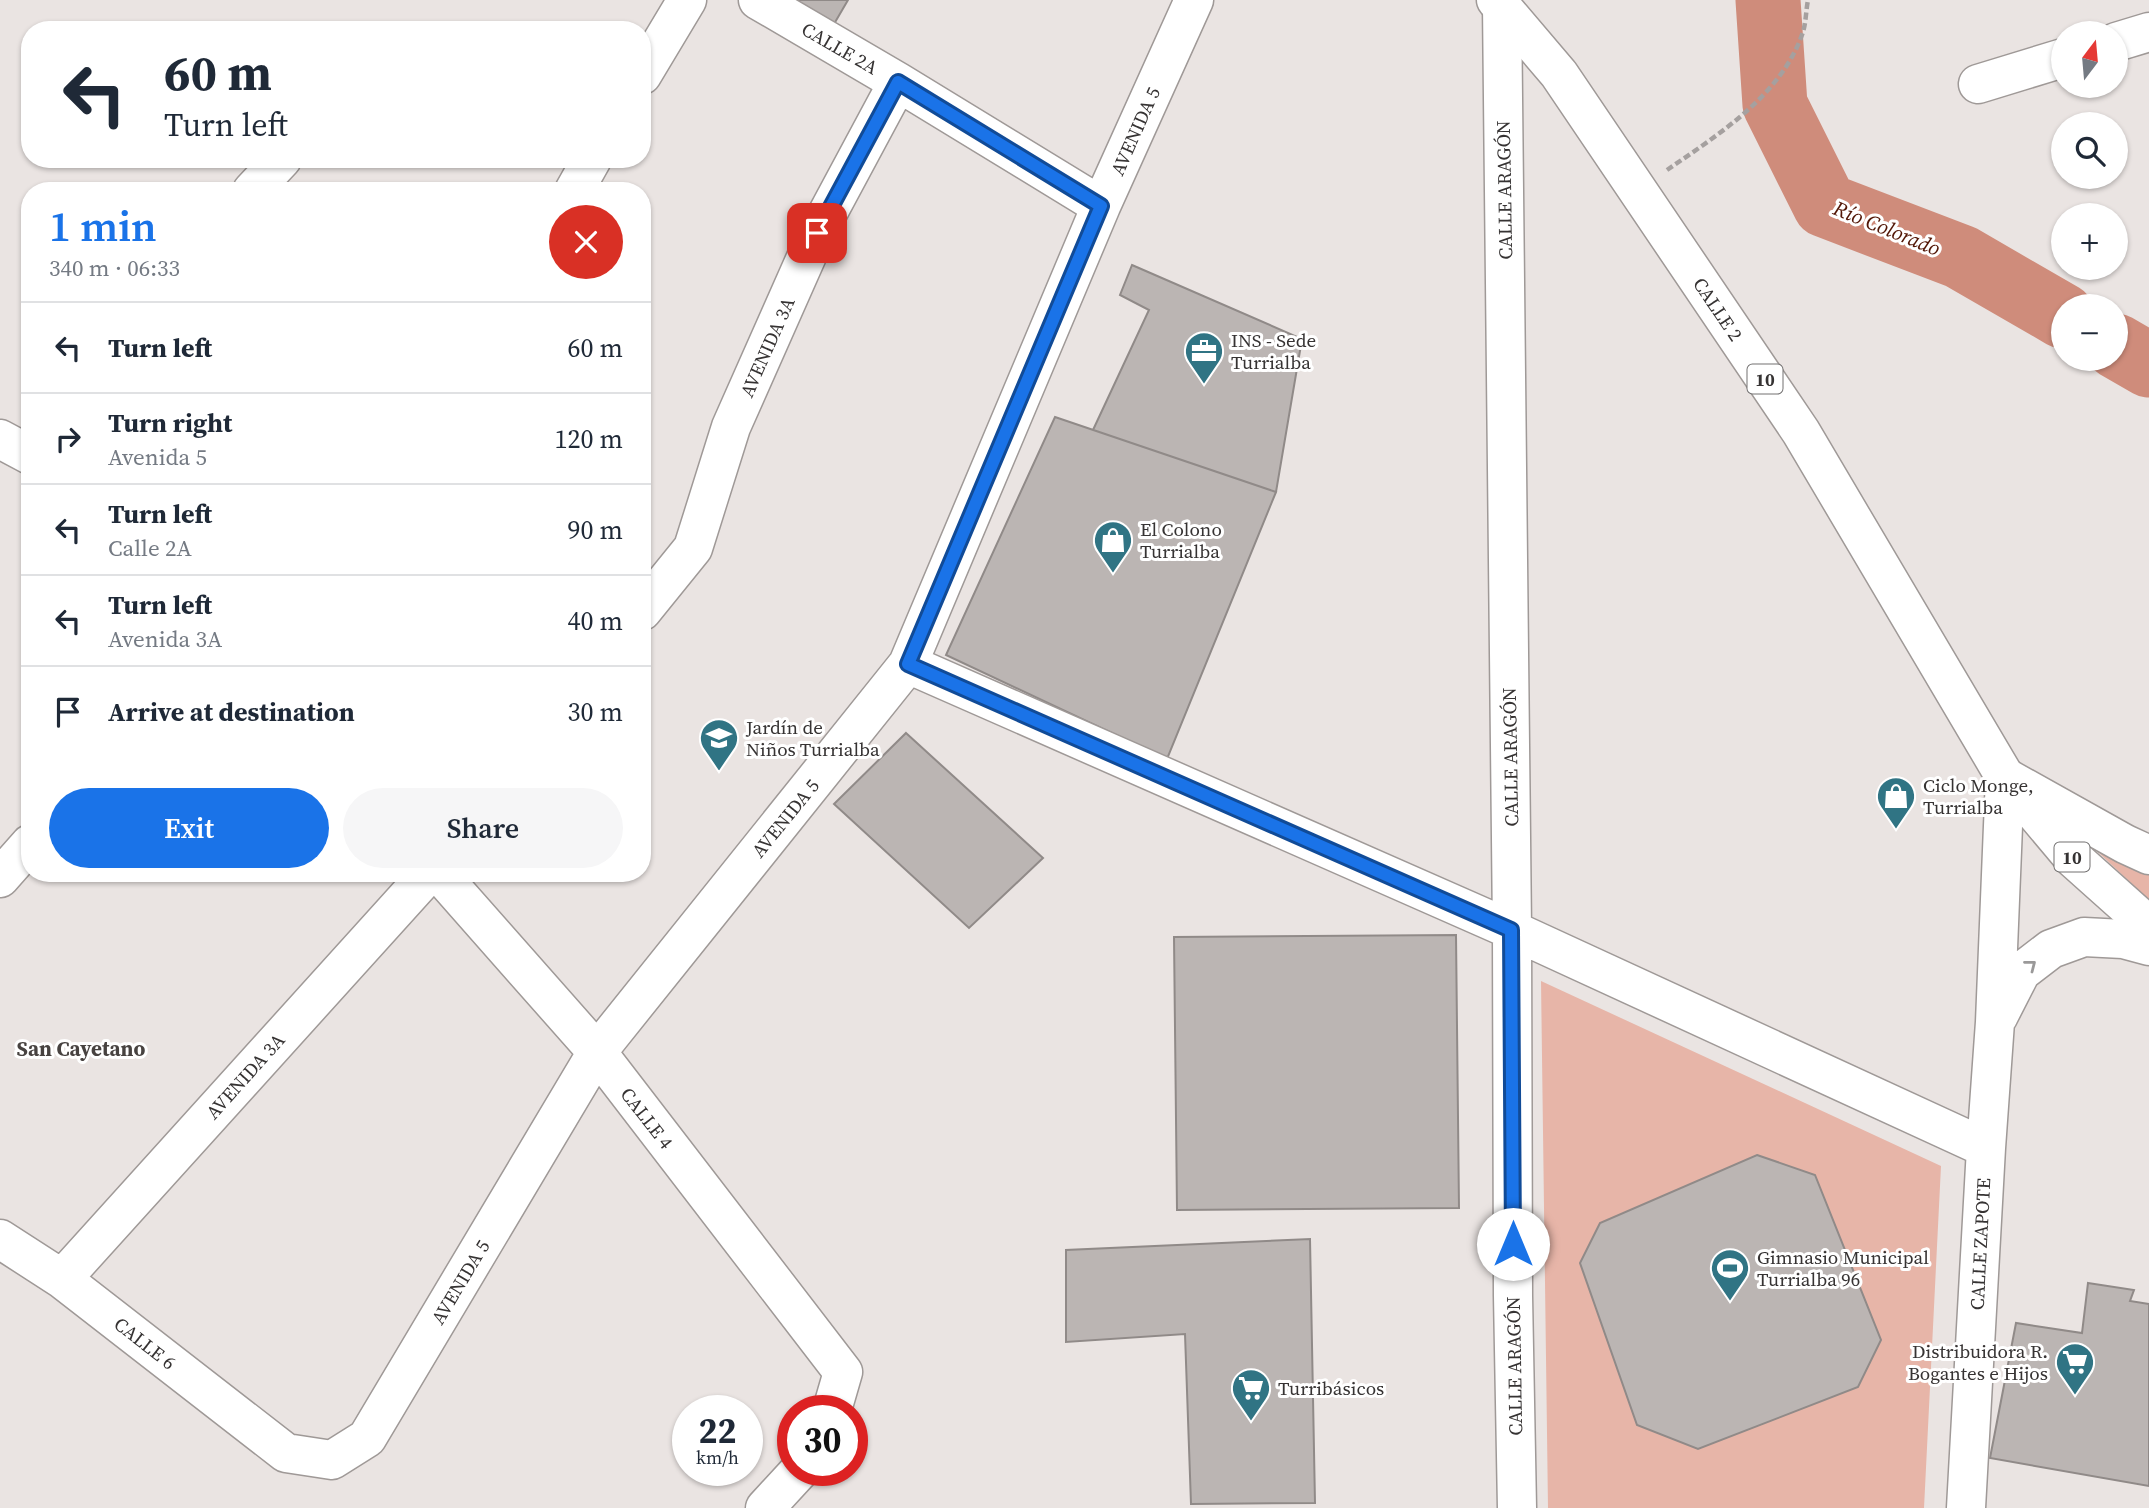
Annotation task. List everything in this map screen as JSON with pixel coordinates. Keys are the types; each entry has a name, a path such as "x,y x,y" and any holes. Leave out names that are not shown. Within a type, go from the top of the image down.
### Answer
{"street":[{"path":"651,60 687,0"},
{"name":"CALLE 2A","path":"758,0 1101,206"},
{"name":"AVENIDA 5","path":"286,1453 332,1460 367,1438 597,1052 908,664 1101,206 1194,0"},
{"name":"CALLE 2","path":"1499,3 1559,74 1801,432 2005,777"},
{"name":"CALLE ARAGÓN","path":"1499,3 1517,1508"},
{"path":"2128,38 2149,32"},
{"path":"1978,84 2051,62"},
{"name":"AVENIDA 3A","path":"651,600 693,548 731,428 817,233 898,82"},
{"path":"261,182 274,168"},
{"path":"908,664 1511,930 1986,1148"},
{"path":"2005,777 2149,855"},
{"name":"10","path":"2005,777 2074,859 2149,926"},
{"name":"CALLE ZAPOTE","path":"1966,1508 1995,1022 2005,777"},
{"path":"0,878 21,854"},
{"name":"AVENIDA 3A","path":"62,1279 421,882"},
{"name":"CALLE 4","path":"447,882 597,1052 843,1373 836,1395"},
{"name":"CALLE ZAPOTE","path":"1995,1022 2021,972 2051,949 2084,937 2123,939 2149,946"},
{"name":"CALLE 6","path":"0,1239 62,1279 286,1453"},
{"path":"765,1508 785,1486"}],"path":[{"path":"1637,190 1720,134 1763,96 1790,60 1804,31 1808,0"}],"shaded area":[{"path":"2065,821 2149,861 2149,900"},
{"name":"Gimnasio Municipal Turrialba 96","path":"1541,981 1941,1166 1924,1508 1548,1508"}],"building":[{"path":"797,0 848,0 830,31 791,9"},
{"name":"INS - Sede Turrialba","path":"1132,265 1302,339 1276,492 1093,430 1149,310 1120,295"},
{"name":"El Colono Turrialba","path":"1055,417 1276,492 1167,759 946,655"},
{"path":"906,733 1043,858 969,928 834,804"},
{"path":"1456,935 1459,1208 1177,1210 1174,937"},
{"name":"Gimnasio Municipal Turrialba 96","path":"1757,1155 1815,1175 1881,1340 1858,1387 1698,1449 1637,1425 1580,1263 1600,1223"},
{"name":"Turribásicos","path":"1310,1239 1315,1503 1191,1504 1185,1334 1066,1342 1066,1250"},
{"name":"Distribuidora R. Bogantes e Hijos","path":"2088,1283 2134,1290 2130,1301 2149,1304 2149,1486 1990,1458 2016,1323 2082,1333"}],"waterway":[{"name":"Río Colorado","path":"1768,0 1775,105 1825,205 1961,257 2051,309"},
{"name":"Río Colorado","path":"2128,353 2149,365"}],"place":[{"name":"INS - Sede Turrialba","path":"1204,385"},
{"name":"El Colono Turrialba","path":"1113,574"},
{"name":"Jardín de Niños Turrialba","path":"719,772"},
{"name":"Ciclo Monge, Turrialba","path":"1896,830"},
{"name":"Gimnasio Municipal Turrialba 96","path":"1730,1302"},
{"name":"Distribuidora R. Bogantes e Hijos","path":"2075,1396"},
{"name":"Turribásicos","path":"1251,1422"}],"district":[{"name":"San Cayetano","path":"81,1048"}],"route":[{"path":"817,233 898,82 1101,206 908,664 1511,930 1513,1244"}]}
